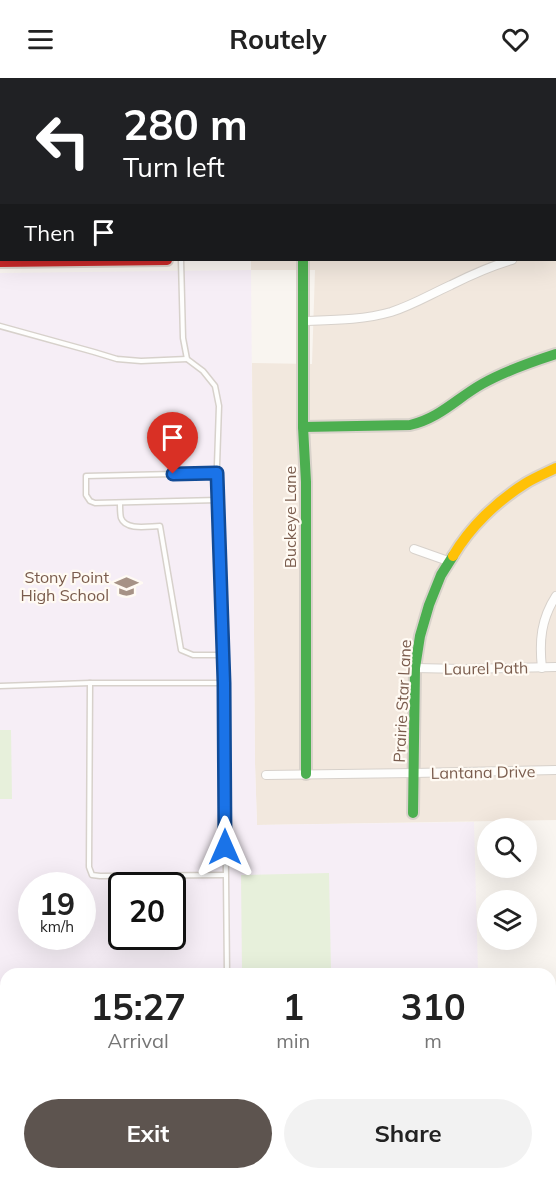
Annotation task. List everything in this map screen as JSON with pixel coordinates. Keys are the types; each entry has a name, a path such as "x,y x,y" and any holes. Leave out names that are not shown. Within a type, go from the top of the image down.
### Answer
{"street":[{"path":"0,262 84,261"},
{"name":"Buckeye Lane","path":"303,261 306,774"},
{"path":"303,321 362,318 393,311 509,261"},
{"path":"303,427 422,423 438,416 461,398 502,374 556,354"},
{"name":"Prairie Star Lane","path":"413,813 415,668 419,637 437,582 448,561 473,528 490,511 528,482 556,468"},
{"path":"414,549 448,561"},
{"path":"542,668 541,633 544,618 556,596"},
{"name":"Laurel Path","path":"415,668 556,667"},
{"name":"Lantana Drive","path":"266,775 556,770"}],"lane":[{"path":"181,261 182,326 187,358 203,371 215,386 219,406 217,473 224,683 227,968"},
{"path":"0,326 117,359 141,361 187,358"},
{"path":"217,473 86,476 86,495 90,501 95,503 218,500"},
{"path":"120,503 121,518 126,524 160,526 181,650 193,655 223,654"},
{"path":"90,683 89,867 92,875 225,875"},
{"path":"0,686 224,683"}],"shaded area":[{"path":"251,261 556,261 556,820 477,818 477,821 257,825 252,363 312,364 315,270 251,270"},
{"name":"Stony Point High School","path":"251,270 257,825 474,822 478,968 0,968 0,273"}],"green space":[{"path":"0,730 11,730 12,799 0,799"},
{"path":"329,873 331,968 242,968 241,875"}],"traffic: fast":[{"path":"303,261 306,774"},
{"path":"303,427 410,425 421,422 491,379 556,354"},
{"path":"413,813 415,668 420,636 429,605 441,575 453,556"}],"traffic: slow":[{"path":"453,556 476,525 495,506 526,483 556,468"}],"traffic: jam":[{"path":"0,262 84,261"}],"place":[{"name":"Stony Point High School","path":"127,586"}],"route":[{"path":"173,474 217,473 224,683 225,847"}]}
